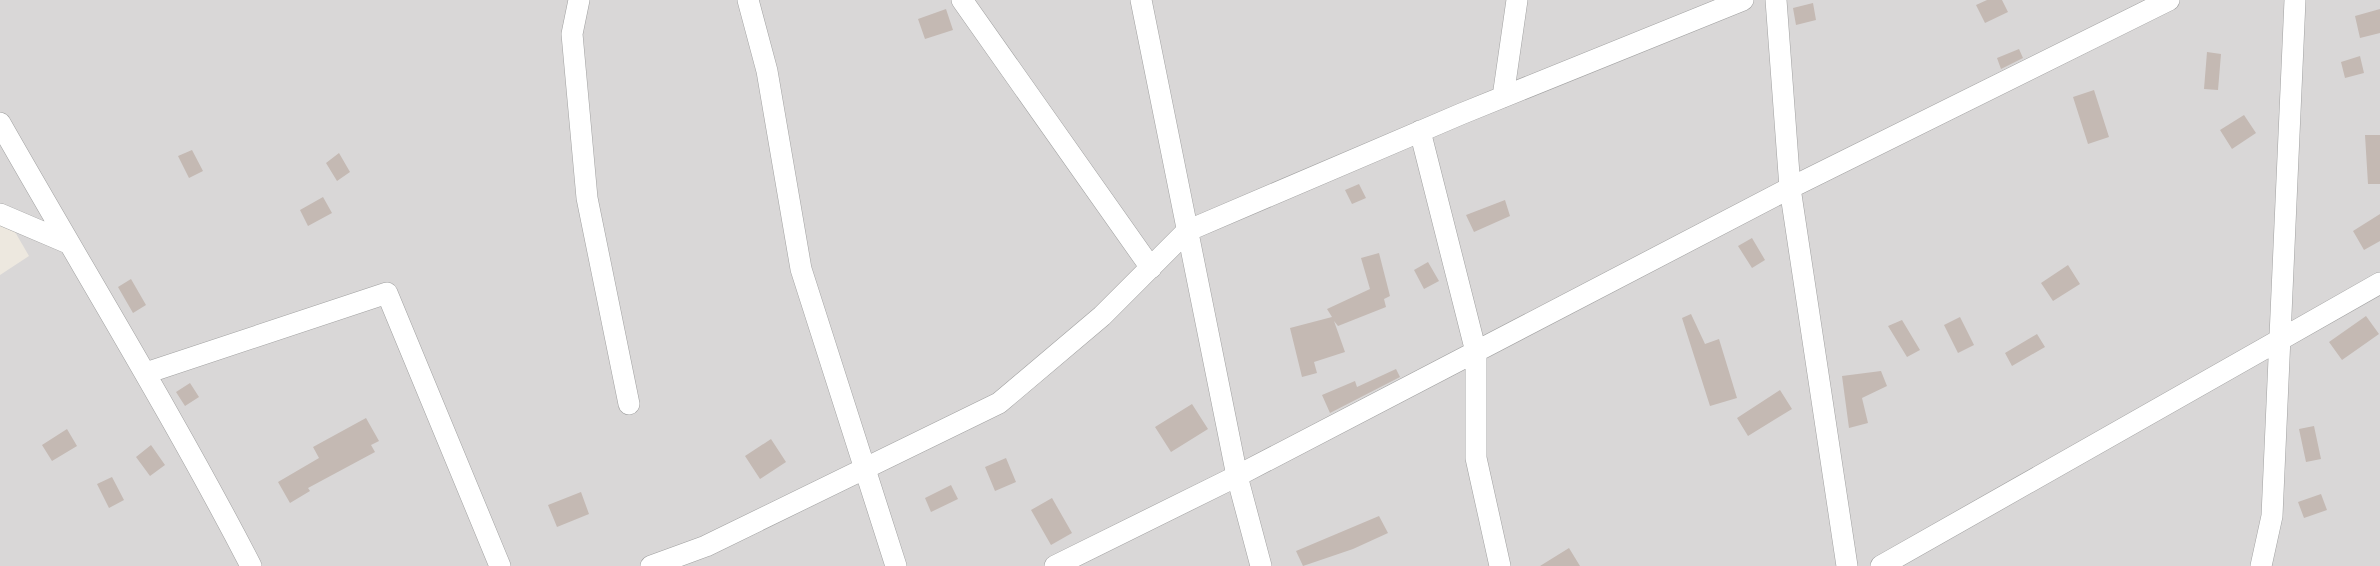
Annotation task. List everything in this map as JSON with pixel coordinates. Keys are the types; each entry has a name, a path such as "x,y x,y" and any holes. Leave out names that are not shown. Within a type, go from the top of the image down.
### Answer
{"street":[{"path":"579,0 572,34 587,198 629,404"},
{"path":"747,0 767,71 801,269 896,566"},
{"path":"962,0 1151,268"},
{"path":"1141,0 1237,476 1261,566"},
{"path":"1503,97 1517,0"},
{"path":"651,566 706,546 999,403 1102,316 1187,231 1420,131 1743,0"},
{"path":"1776,0 1790,188 1847,566"},
{"path":"1055,566 1237,476 1790,188 2169,0"},
{"path":"2261,566 2272,516 2295,0"},
{"path":"0,123 146,373 251,566"},
{"path":"1420,131 1476,352 1476,458 1500,566"},
{"path":"0,214 68,243"},
{"path":"1881,566 2281,342 2380,283"},
{"path":"146,373 387,293 500,566"}],"shaded area":[{"path":"0,0 2380,0 2380,566 0,566 0,275 29,256 0,206"}],"building":[{"path":"1987,0 2002,0 2008,12 1985,23 1976,5"},
{"path":"1813,3 1816,20 1796,25 1793,8"},
{"path":"946,9 953,30 925,39 918,19"},
{"path":"2380,9 2380,33 2360,38 2355,16"},
{"path":"2019,49 2023,58 2001,69 1997,58"},
{"path":"2207,52 2221,54 2218,90 2204,89"},
{"path":"2360,56 2364,73 2345,78 2341,62"},
{"path":"2094,90 2109,137 2088,144 2073,97"},
{"path":"2244,115 2256,133 2232,149 2220,130"},
{"path":"2365,135 2380,135 2380,184 2368,184"},
{"path":"192,150 203,171 189,178 178,156"},
{"path":"339,153 350,172 337,181 326,163"},
{"path":"1359,184 1366,198 1352,204 1345,190"},
{"path":"323,197 332,213 308,226 300,210"},
{"path":"1505,200 1510,216 1474,232 1466,215"},
{"path":"2380,214 2380,241 2364,250 2353,231"},
{"path":"1752,238 1765,260 1752,268 1738,246"},
{"path":"1379,253 1390,296 1384,299 1386,307 1338,326 1334,321 1345,352 1314,362 1317,373 1302,377 1290,328 1332,317 1327,309 1370,289 1361,258"},
{"path":"1428,262 1439,281 1424,289 1414,270"},
{"path":"2068,265 2080,284 2053,301 2041,283"},
{"path":"131,279 146,305 133,313 118,287"},
{"path":"1691,314 1705,344 1719,339 1737,398 1710,406 1682,318"},
{"path":"2366,316 2379,334 2342,360 2329,342"},
{"path":"1960,317 1974,345 1958,353 1944,325"},
{"path":"1902,320 1920,350 1907,357 1888,326"},
{"path":"2037,334 2045,347 2012,366 2005,353"},
{"path":"1396,369 1400,377 1330,413 1322,395 1355,381 1357,387"},
{"path":"1881,371 1887,386 1862,398 1868,423 1849,428 1842,376"},
{"path":"190,383 199,397 185,406 176,392"},
{"path":"1780,390 1792,409 1748,436 1737,418"},
{"path":"1192,404 1208,429 1171,452 1155,427"},
{"path":"366,418 379,441 371,445 375,452 308,488 310,491 290,503 278,482 319,458 313,447"},
{"path":"2314,426 2321,459 2306,462 2299,429"},
{"path":"67,429 77,446 52,461 42,445"},
{"path":"771,439 786,462 760,479 745,456"},
{"path":"151,445 165,465 150,476 136,457"},
{"path":"1006,458 1016,482 995,491 985,467"},
{"path":"112,477 124,500 109,508 97,484"},
{"path":"951,485 958,499 931,512 925,498"},
{"path":"581,492 589,514 557,527 548,505"},
{"path":"2321,494 2327,510 2304,518 2298,502"},
{"path":"1052,498 1072,533 1051,545 1031,510"},
{"path":"1379,516 1388,533 1353,549 1303,566 1296,551"},
{"path":"1569,548 1580,566 1540,566"}]}
